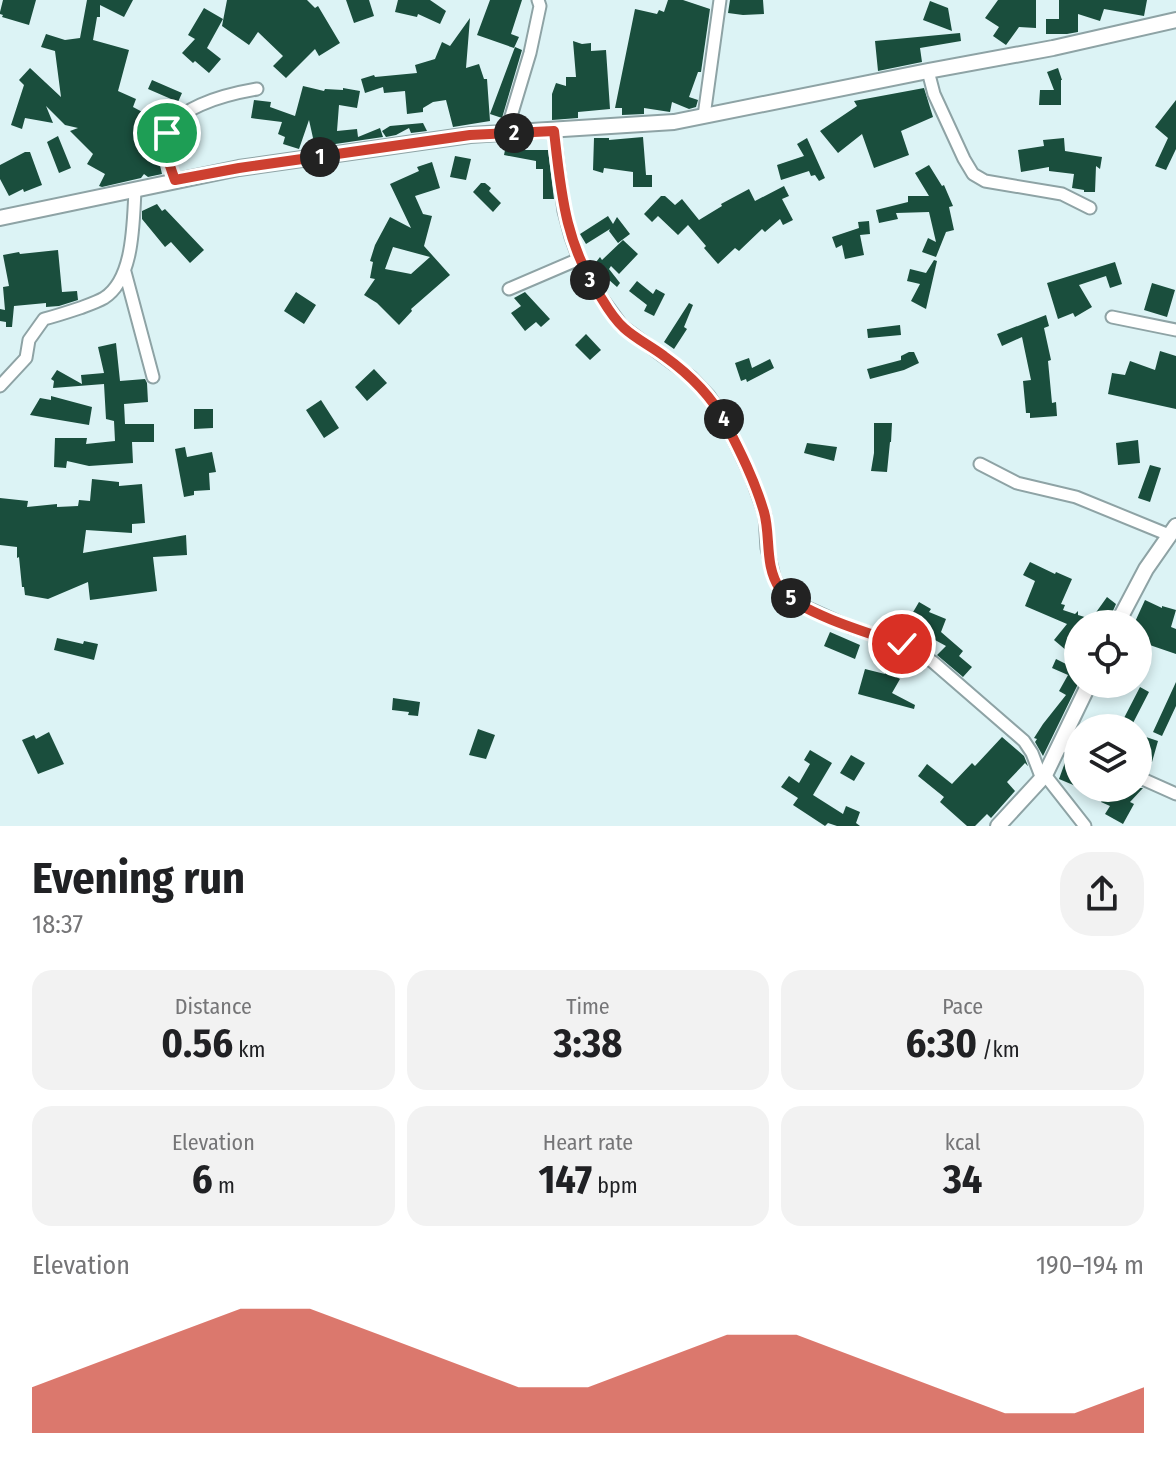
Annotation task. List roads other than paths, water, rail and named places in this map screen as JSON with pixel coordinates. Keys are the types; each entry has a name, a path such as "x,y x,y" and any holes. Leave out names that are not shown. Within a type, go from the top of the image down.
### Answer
{"street":[{"path":"506,133 530,53 540,6 538,0"},
{"path":"704,116 720,0"},
{"path":"0,218 239,168 470,135 674,122 1053,48 1176,20"},
{"path":"928,71 942,113 973,174 985,181 1062,194 1090,208"},
{"path":"175,180 165,145 167,133 179,117 198,106 257,89"},
{"path":"554,131 564,211 579,259 595,289 622,326 691,377 722,415 737,443 765,515 767,548 780,589 808,608 850,627 902,644 933,662 1024,741 1044,777 1085,826"},
{"path":"0,386 26,358 29,340 44,319 104,298 114,288 125,272 133,230 135,191"},
{"path":"509,289 579,259"},
{"path":"125,272 153,377"},
{"path":"1112,317 1176,330"},
{"path":"980,464 1017,483 1076,497 1173,531 1146,569 1124,610"},
{"path":"998,826 1044,777 1082,698"},
{"path":"1060,744 1064,746"},
{"path":"1152,783 1176,794"}]}
